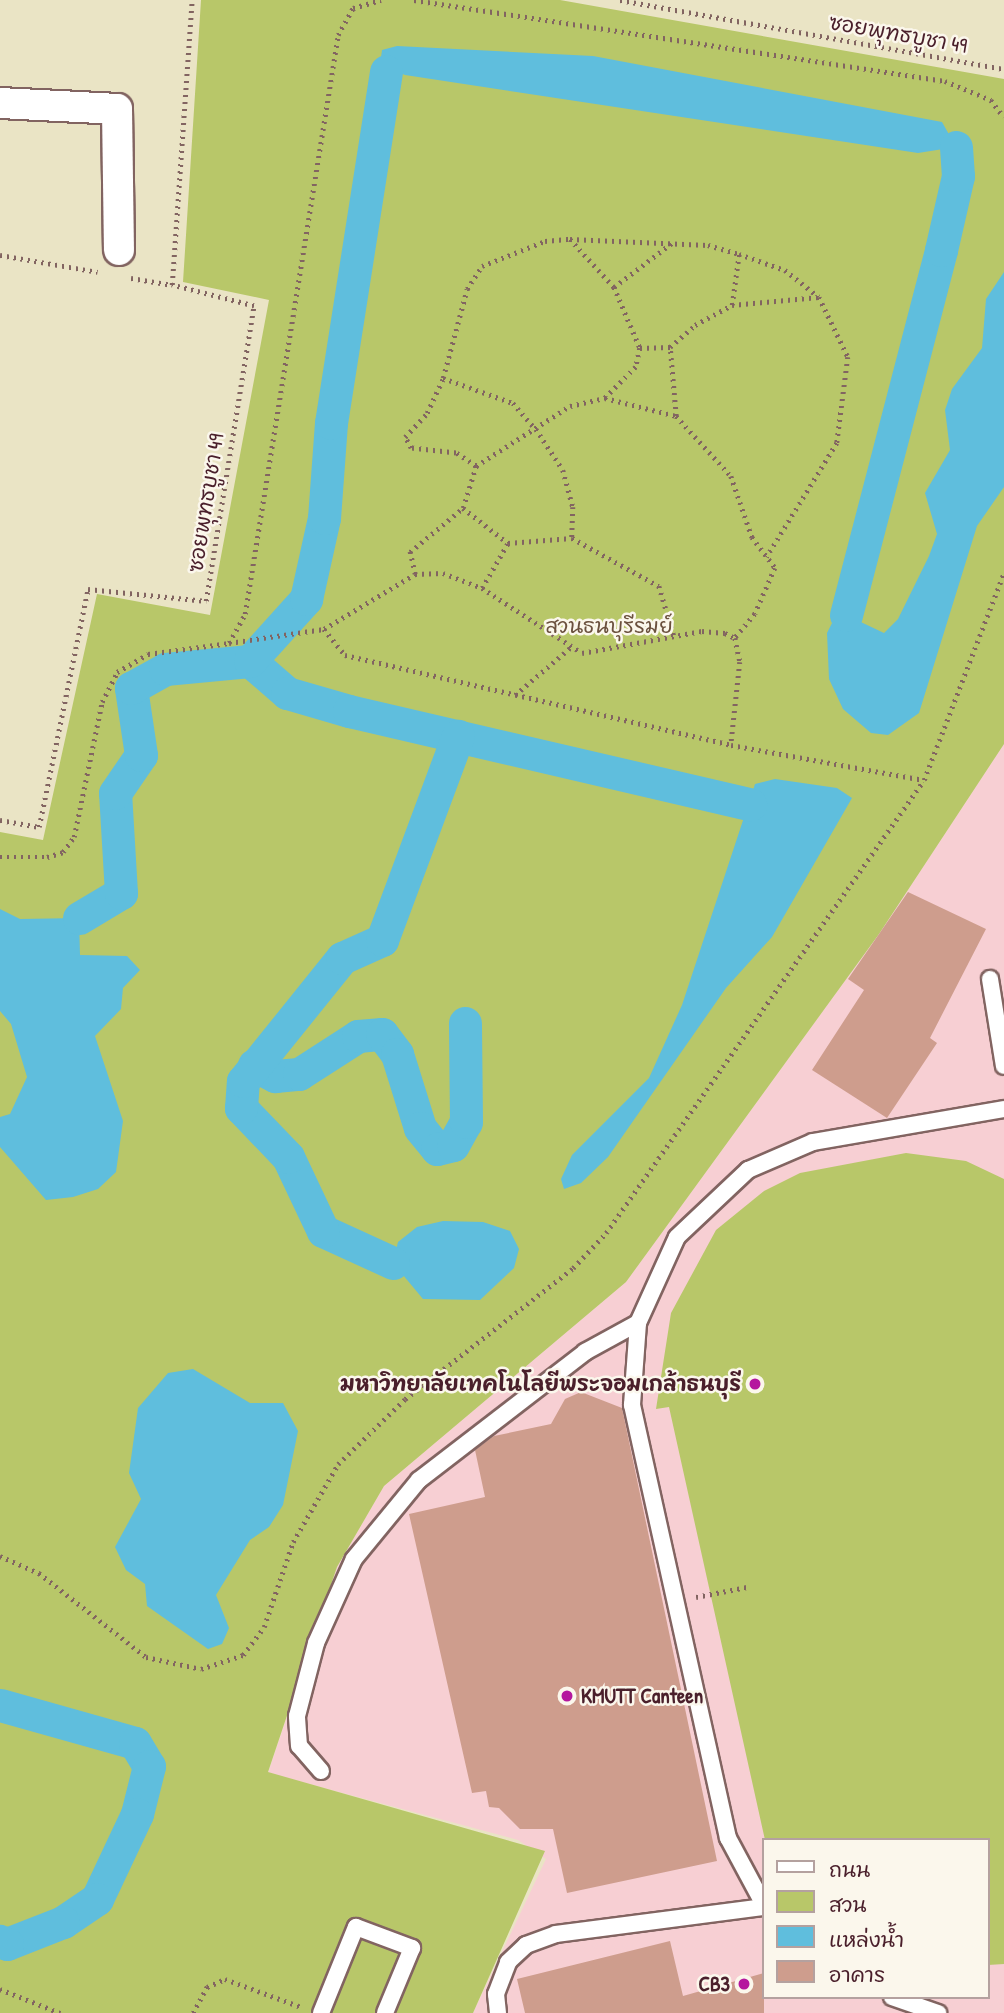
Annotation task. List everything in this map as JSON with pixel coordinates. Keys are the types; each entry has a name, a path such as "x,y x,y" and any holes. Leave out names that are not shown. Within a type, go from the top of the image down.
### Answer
{"street":[{"path":"0,103 117,108 115,267"}],"lane":[{"path":"990,979 1004,1066"},
{"path":"762,1902 728,1838 632,1405 638,1323 677,1237 748,1171 813,1142 1004,1109"},
{"path":"321,1771 299,1746 297,1716 316,1643 354,1559 419,1480 585,1352 638,1323"},
{"path":"498,2013 496,1994 508,1962 526,1945 556,1934 762,1906"},
{"path":"321,2013 356,1927 412,1948 385,2013"},
{"path":"898,1999 938,2013"}],"path":[{"path":"172,285 192,0"},
{"path":"229,643 254,590 338,35 354,8 380,0"},
{"path":"414,0 945,81 991,100 1004,117"},
{"name":"ซอยพุทธบูชา 49","path":"620,0 1004,69"},
{"path":"570,239 614,287 640,348 636,367 605,398"},
{"path":"476,466 456,453 411,448 405,438 427,413 443,379 467,289 482,266 545,241 570,239 672,242 739,254 785,270 819,297 848,357 847,392 837,443 767,557"},
{"path":"614,287 672,242"},
{"path":"733,305 739,254"},
{"name":"ซอยพุทธบูชา 49","path":"0,255 115,267 254,306 206,601 88,589 38,827 0,820"},
{"path":"640,348 670,347 733,305 819,297"},
{"path":"670,347 676,416"},
{"path":"443,379 513,402 536,429 563,470 573,507 572,538"},
{"path":"415,573 410,552 463,508 476,466 570,406 605,398 676,416 730,476 752,537 775,568 772,584 735,639 739,708 731,745"},
{"path":"463,508 509,543 572,538 659,586 674,636"},
{"path":"482,588 509,543"},
{"path":"0,857 47,857 64,852 74,837 102,702 117,672 148,654 324,629 415,573 443,573 482,588 571,647 599,653 702,631 735,639"},
{"path":"0,1556 39,1573 146,1657 201,1669 243,1655 264,1627 293,1542 338,1464 405,1399 573,1268 606,1233 924,780 1004,573"},
{"path":"324,629 345,655 731,745 924,780"},
{"path":"515,695 571,647"},
{"path":"677,1600 747,1587"},
{"path":"193,2013 207,1986 225,1979 315,2013"},
{"path":"0,1989 60,2013"}],"shaded area":[{"name":"มหาวิทยาลัยเทคโนโลยีพระจอมเกล้าธนบุรี","path":"1004,744 1004,2013 473,2013 546,1859 518,1840 268,1773 337,1567 384,1486 626,1282 879,934"}],"green space":[{"name":"สวนธนบุรีรมย์","path":"201,0 560,0 1004,79 1004,744 879,934 626,1282 384,1486 337,1567 268,1772 545,1851 473,2013 0,2013 0,832 43,840 97,594 210,615 269,300 183,282"},
{"path":"906,1153 966,1161 1004,1179 1004,1964 990,1965 990,1838 765,1838 669,1407 656,1409 671,1313 716,1230 764,1191 800,1173"}],"water":[{"path":"397,46 593,56 942,122 956,147 918,153 405,75 380,65 382,50"},
{"path":"1004,272 1004,487 977,526 919,713 888,735 871,733 843,709 829,679 827,633 836,615 846,615 884,633 898,619 929,556 937,534 925,493 950,450 945,410 952,389 982,348 986,299"},
{"path":"775,779 837,788 852,798 772,937 726,988 608,1157 581,1183 564,1189 561,1179 572,1155 649,1078 682,1005 755,784"},
{"path":"0,909 20,919 79,918 80,955 127,956 140,970 123,988 121,1009 95,1036 123,1121 116,1172 98,1189 73,1197 46,1200 0,1147 0,1117 10,1114 27,1077 11,1024 0,1011"},
{"path":"443,1221 483,1222 510,1231 519,1249 514,1268 480,1300 423,1299 393,1263 398,1242 417,1227"},
{"path":"193,1369 250,1403 283,1403 298,1431 283,1505 269,1527 250,1540 216,1595 229,1628 222,1644 208,1649 147,1606 145,1584 126,1570 115,1547 141,1499 129,1473 138,1408 168,1373"}],"building":[{"path":"908,892 986,929 930,1038 937,1043 887,1118 812,1070 864,990 848,979"},
{"name":"KMUTT Canteen","path":"581,1392 622,1408 717,1861 567,1893 553,1829 520,1829 499,1808 489,1807 486,1791 472,1793 409,1514 485,1497 475,1450 494,1436 551,1424 565,1399"},
{"path":"670,1941 683,1996 762,1974 764,2013 525,2013 517,1979"}],"waterway":[{"path":"79,918 121,893 115,793 141,755 131,688 165,669 250,661 306,599 324,518 331,423 386,71"},
{"path":"846,615 941,250 958,176 956,147"},
{"path":"250,661 287,693 349,711 750,804"},
{"path":"393,1263 323,1231 288,1157 241,1108 243,1081 342,958 382,940 458,736"},
{"path":"254,1065 275,1076 299,1074 358,1036 382,1034 397,1054 420,1128 437,1149 453,1145 466,1122 465,1023"},
{"path":"0,1705 135,1743 149,1766 137,1814 97,1899 63,1922 7,1944 0,1941"}],"place":[{"name":"มหาวิทยาลัยเทคโนโลยีพระจอมเกล้าธนบุรี","path":"755,1384"},
{"name":"KMUTT Canteen","path":"567,1696"},
{"name":"CB3","path":"744,1984"}]}
